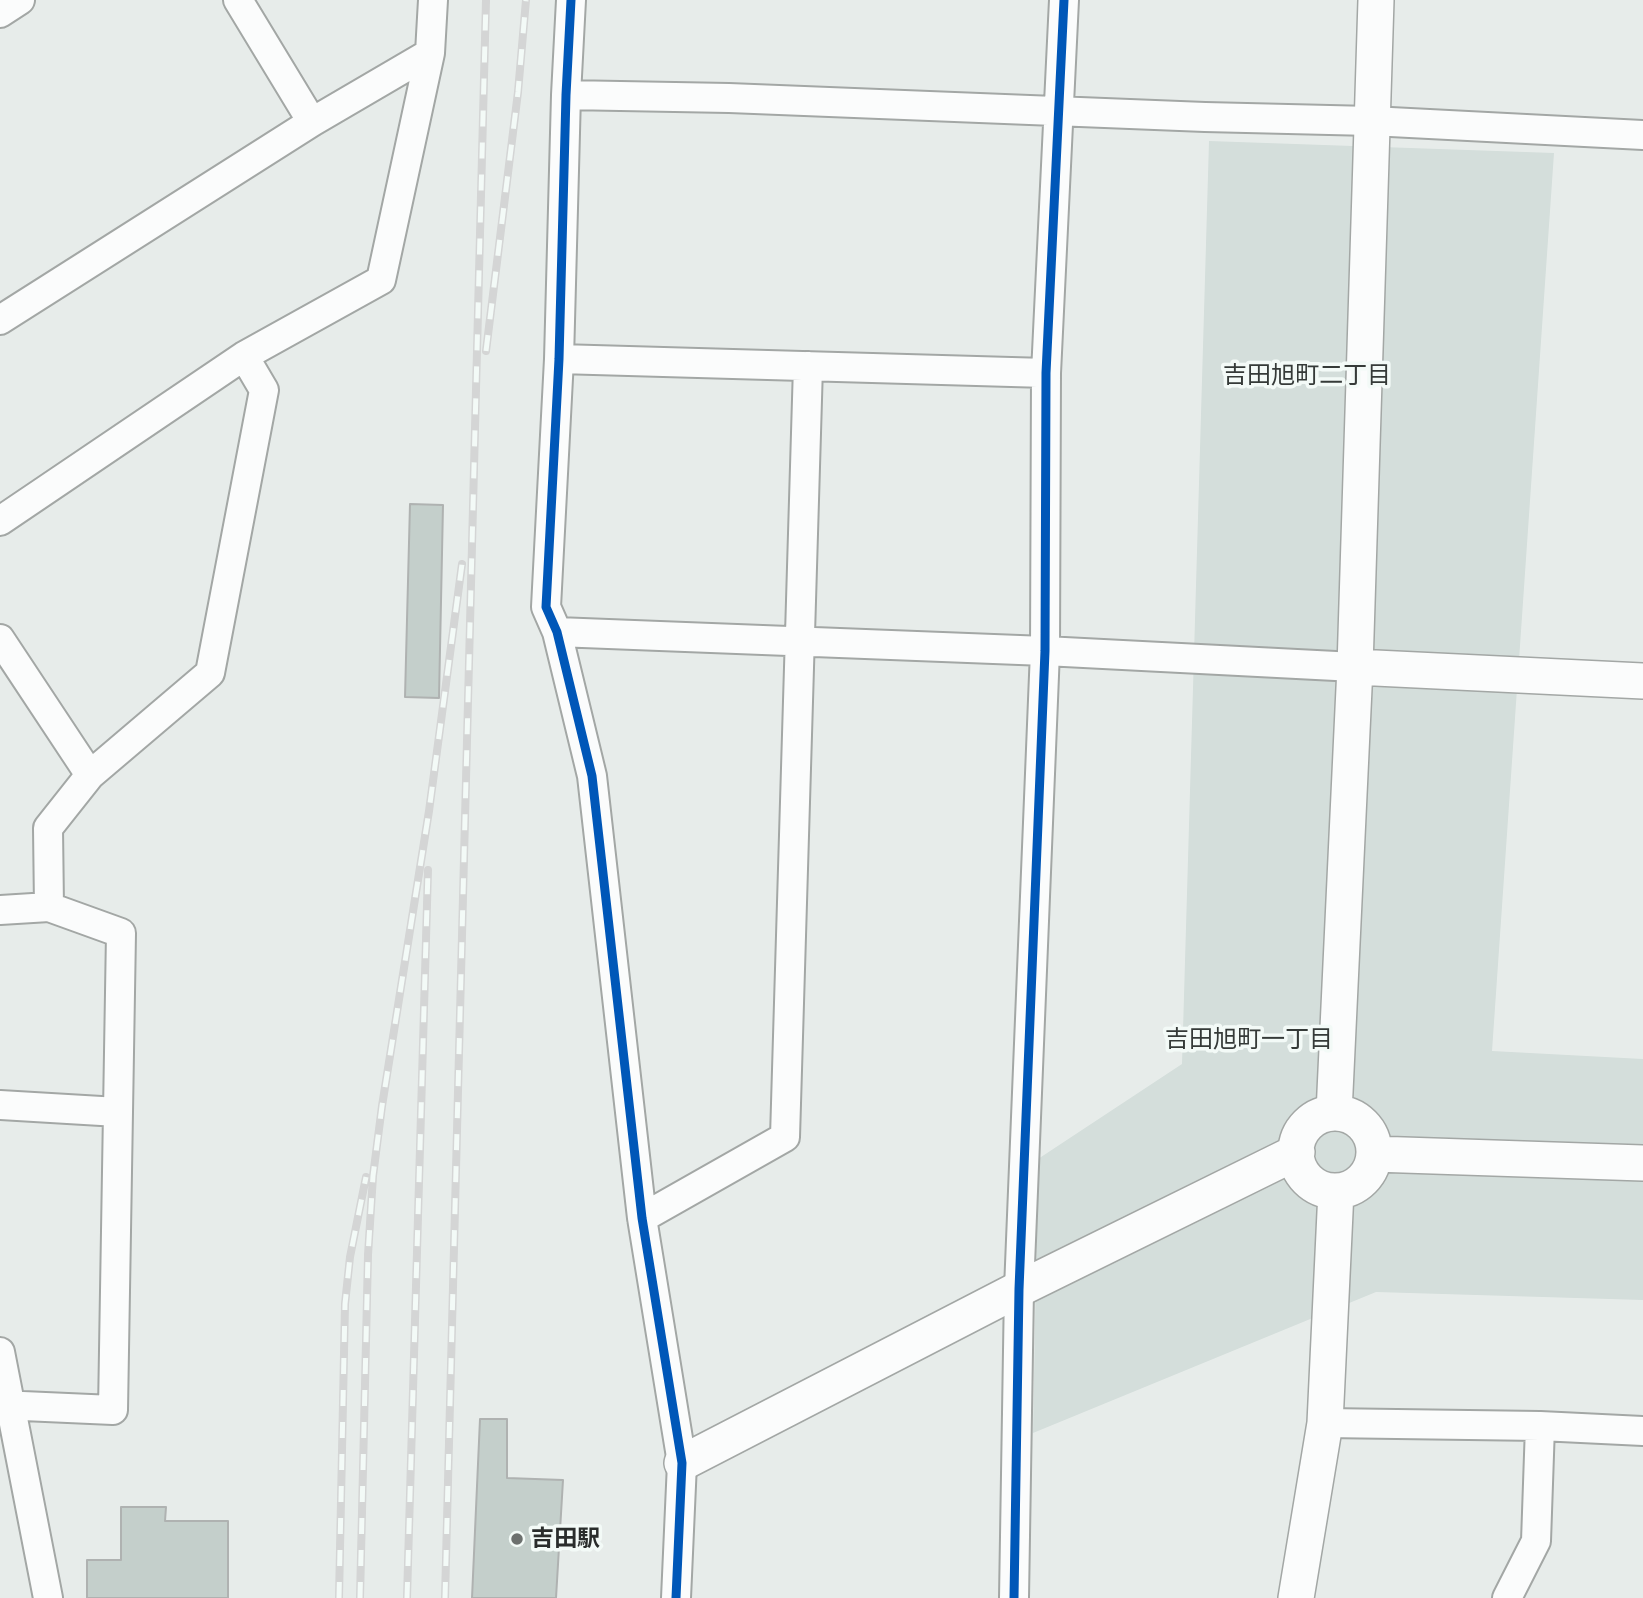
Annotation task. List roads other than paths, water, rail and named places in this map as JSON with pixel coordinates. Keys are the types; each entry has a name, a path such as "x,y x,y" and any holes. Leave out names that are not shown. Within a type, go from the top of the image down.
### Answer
{"street":[{"path":"0,13 20,0"},
{"path":"238,0 312,122"},
{"path":"0,521 244,356 381,280 430,53 433,0"},
{"path":"571,0 559,359 546,607 557,632 592,776 642,1217 682,1463 676,1598"},
{"path":"1014,1598 1019,1289 1045,651 1046,373 1064,0"},
{"path":"1334,1113 1355,667 1376,0"},
{"path":"0,320 312,122 430,53"},
{"path":"566,95 729,98 1371,121 1643,135"},
{"path":"49,907 48,828 90,775 210,673 264,390 244,356"},
{"path":"559,359 1046,373"},
{"path":"642,1217 785,1138 802,641 808,366"},
{"path":"557,632 1045,651 1643,681"},
{"path":"0,639 90,775"},
{"path":"0,910 49,907 121,933 113,1410 5,1405"},
{"path":"0,1105 118,1112"},
{"path":"1334,1113 1347,1115 1367,1130 1374,1154 1371,1167 1364,1178 1354,1186 1336,1191 1318,1187 1307,1180 1300,1170 1297,1152 1301,1132 1310,1122 1334,1113"},
{"path":"1374,1154 1643,1163 1643,1149"},
{"path":"682,1463 1019,1289 1297,1152"},
{"path":"1296,1598 1325,1423 1336,1191"},
{"path":"0,1352 5,1405 47,1598"},
{"path":"1325,1423 1540,1426 1643,1431"},
{"path":"1507,1598 1536,1541 1540,1426"}],"railway":[{"path":"445,1598 486,0"},
{"path":"486,351 518,92 526,0"},
{"path":"360,1598 368,1255 373,1176 429,811 462,564"},
{"path":"407,1598 428,870"},
{"path":"339,1598 345,1304 350,1257 366,1177"}],"place":[{"name":"吉田駅","path":"517,1539"}],"district":[{"name":"吉田旭町二丁目","path":"1307,376"},
{"name":"吉田旭町一丁目","path":"1249,1040"}]}
